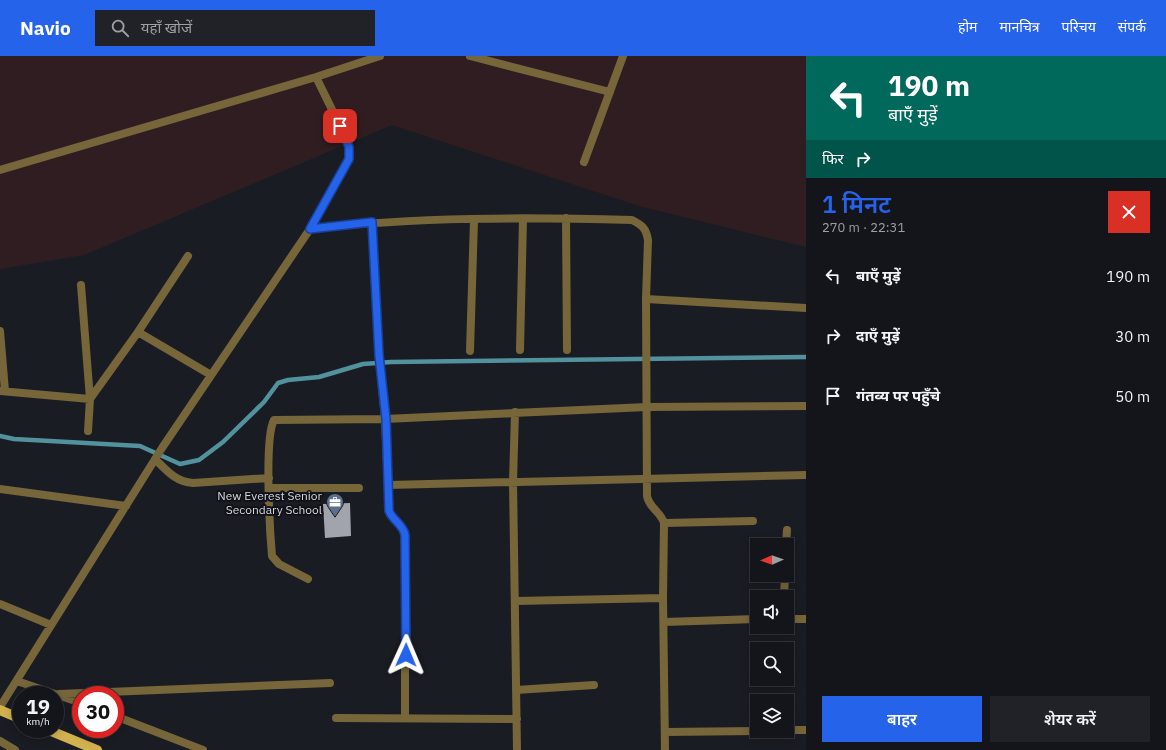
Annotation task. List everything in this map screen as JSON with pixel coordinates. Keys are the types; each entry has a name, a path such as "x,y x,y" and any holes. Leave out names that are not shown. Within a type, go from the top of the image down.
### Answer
{"main road":[{"path":"0,708 12,714"},
{"path":"64,736 97,750"}],"street":[{"path":"0,170 316,77 380,56"},
{"path":"470,56 610,92"},
{"path":"584,162 623,56"},
{"path":"0,708 162,448 310,229 349,159 349,147 346,138 316,77"},
{"path":"310,229 372,222 566,218 632,220 642,225 647,231 646,350 648,407 648,501 663,518 664,523 663,598 665,750"},
{"path":"566,218 568,350"},
{"path":"520,350 524,219"},
{"path":"470,351 474,220"},
{"path":"372,222 380,373 386,419 388,485 391,516 404,529 405,535 405,718"},
{"path":"90,399 138,332 188,256"},
{"path":"81,285 90,399 88,431"},
{"path":"646,299 806,308"},
{"path":"0,332 3,391 90,399"},
{"path":"138,332 211,374"},
{"path":"308,579 278,564 272,556 269,478 271,430 274,420 386,419 648,407 806,406"},
{"path":"514,412 513,482 517,750"},
{"path":"156,458 173,476 182,482 193,484 269,478"},
{"path":"388,485 806,475"},
{"path":"269,488 359,488"},
{"path":"0,489 126,506"},
{"path":"664,523 753,521"},
{"path":"786,538 787,530"},
{"path":"515,600 663,598"},
{"path":"0,604 51,625"},
{"path":"794,619 806,619"},
{"path":"664,622 750,620"},
{"path":"17,681 33,686"},
{"path":"64,694 330,683"},
{"path":"516,690 594,685"},
{"path":"336,718 517,719"},
{"path":"124,719 203,750"},
{"path":"794,730 806,730"},
{"path":"665,732 750,731"},
{"path":"0,741 15,750"}],"shaded area":[{"path":"0,56 806,56 806,247 639,206 392,125 84,255 0,269"}],"building":[{"path":"350,503 351,536 325,538 323,504"}],"waterway":[{"path":"0,436 14,439 140,446 180,464 199,460 223,442 264,402 278,383 288,380 319,377 363,364 391,362 806,357"}],"place":[{"name":"New Everest Senior Secondary School","path":"335,517"}],"route":[{"path":"340,126 349,147 349,159 346,168 310,229 372,222 380,373 386,419 389,511 395,521 404,529 405,535 406,655"}]}
